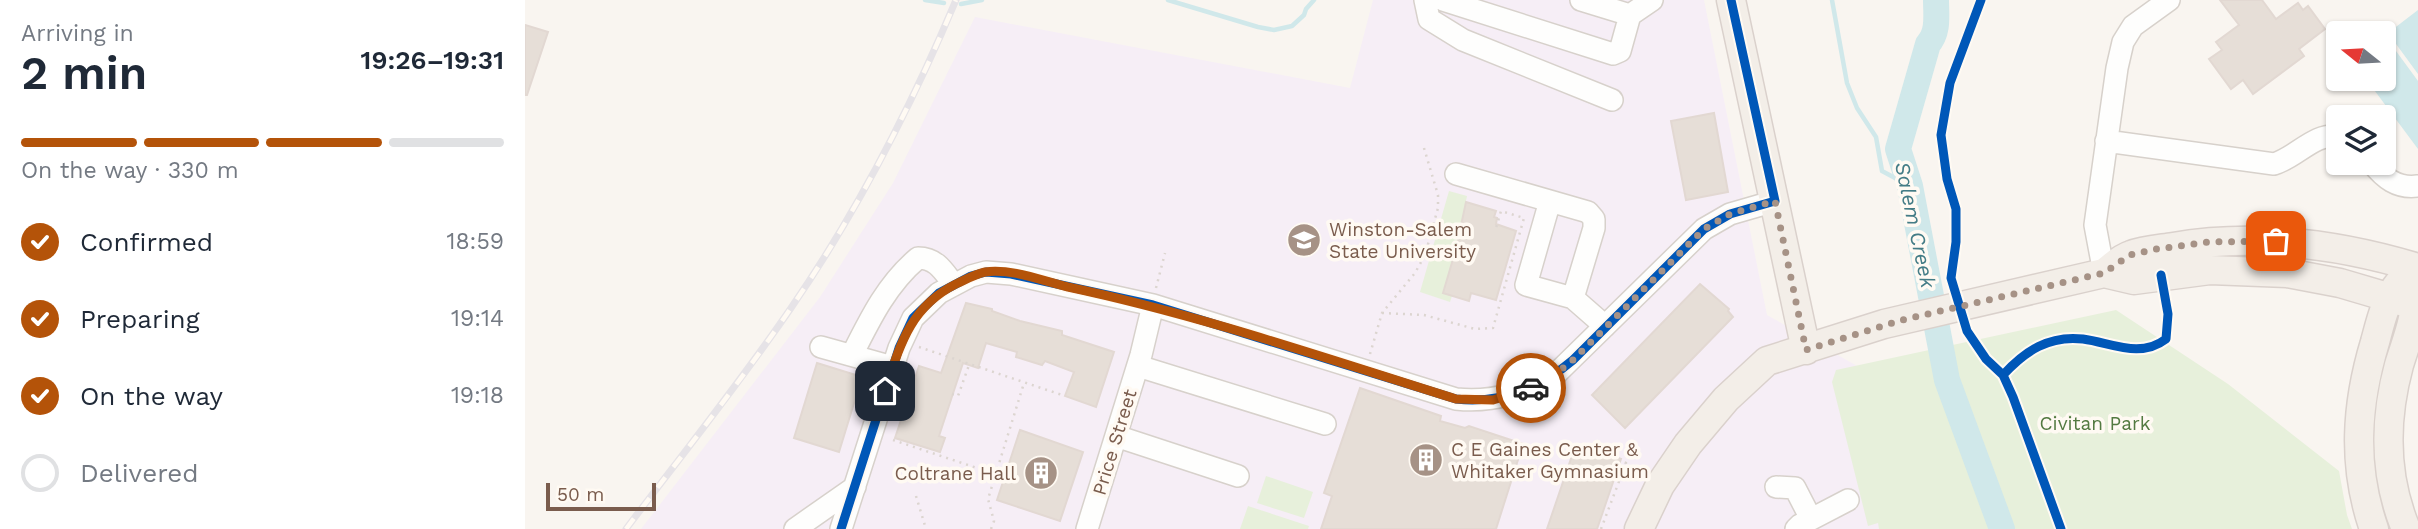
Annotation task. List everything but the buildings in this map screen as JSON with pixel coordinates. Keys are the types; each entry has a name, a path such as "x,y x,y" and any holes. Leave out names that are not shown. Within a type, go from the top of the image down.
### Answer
{"main road":[{"path":"1731,0 1806,350"},
{"path":"1639,529 1660,485 1688,444 1726,398 1767,361 1884,324 2104,273 2130,255 2183,245 2235,241 2291,242 2319,245 2415,267"},
{"path":"2374,529 2362,489 2358,424 2364,382 2388,297 2415,267"},
{"path":"2406,529 2392,484 2388,426 2393,388 2417,306 2415,267"},
{"path":"2104,273 2134,280 2186,272 2260,271 2313,277 2417,306"},
{"path":"1655,529 1677,486 1710,437 1806,350"}],"street":[{"path":"1425,0 1429,19 1463,40 1612,100"},
{"path":"1443,0 1613,54 1620,51 1630,15 1652,0"},
{"path":"1581,0 1630,15"},
{"path":"2104,273 2095,225 2123,42 2133,26 2169,0"},
{"path":"2106,141 2274,164 2287,160 2320,138 2326,137"},
{"path":"1456,174 1588,212 1594,219 1594,228 1573,298"},
{"path":"2384,175 2391,182 2403,186 2418,186"},
{"path":"1550,201 1526,285 1573,298 1605,326"},
{"path":"841,529 893,367 913,318 939,293 986,272 1011,274 1153,305 1456,399 1493,400 1535,386 1573,360 1704,229 1730,214 1775,201"},
{"path":"852,355 877,303 918,258 928,258 938,264 954,285"},
{"name":"Price Street","path":"1087,529 1140,360 1153,305"},
{"path":"821,346 893,367"},
{"path":"1140,360 1325,424"},
{"path":"1116,436 1238,476"},
{"path":"795,529 855,487"},
{"path":"1776,487 1795,488 1804,524 1848,499"}],"path":[{"path":"1368,364 1382,313 1415,273 1425,255 1438,208 1438,195 1424,148"},
{"path":"1382,313 1423,315 1475,329 1493,328 1524,218 1501,211 1496,228"},
{"path":"1153,305 1165,253"},
{"path":"911,344 1065,396"},
{"path":"952,394 958,396 969,365"},
{"path":"991,529 993,521 988,499 1024,383"},
{"path":"893,440 1004,477"},
{"path":"1601,529 1626,463 1621,461"},
{"path":"916,496 926,529"}],"shaded area":[{"name":"Winston-Salem State University","path":"1373,0 1704,0 1767,315 1866,371 1899,529 641,529 820,297 893,183 975,17 1350,88"}],"green space":[{"path":"1449,191 1467,196 1444,293 1452,296 1450,302 1420,292"},
{"name":"Civitan Park","path":"2116,310 2228,384 2339,471 2352,529 1879,529 1878,523 1868,526 1832,382 1836,370"},
{"path":"1266,476 1313,492 1304,518 1257,503"},
{"path":"1248,506 1309,526 1308,529 1240,529"}],"water":[{"path":"2418,10 2418,74 2396,44 2396,27"},
{"path":"2396,51 2418,81 2418,149 2396,119 2396,105 2385,105 2375,91 2396,91"}],"waterway":[{"path":"925,0 944,3"},
{"path":"961,4 982,0"},
{"path":"1168,0 1274,30 1292,26 1314,0"},
{"path":"1832,0 1847,83 1857,108 1876,137 1882,171 1910,186"},
{"name":"Salem Creek","path":"1936,0 1935,29 1928,44 1898,149 1910,186 1947,380 2002,529"}],"railway":[{"path":"626,529 751,364 815,272 881,158 921,80 956,0"}],"cycle path":[{"path":"841,529 899,348 913,318 939,293 971,276 986,272 1011,274 1153,305 1456,399 1504,397 1547,379 1573,360 1704,229 1730,214 1775,201 1731,0"},
{"path":"1981,0 1950,83 1941,135 1947,179 1956,209 1956,242 1951,278 1967,331 1986,359 2003,375 2013,397 2061,529"},
{"path":"2003,375 2029,352 2049,342 2071,338 2136,349 2156,345 2166,339 2168,314 2161,275"}],"way so far":[{"path":"1531,388 1573,360 1704,229 1730,214 1775,201 1806,350 1902,320 2104,273 2130,255 2209,242 2276,241"}],"place":[{"name":"Winston-Salem State University","path":"1304,240"},
{"name":"C E Gaines Center & Whitaker Gymnasium","path":"1426,460"},
{"name":"Coltrane Hall","path":"1041,473"}],"route":[{"path":"885,391 899,348 913,318 939,293 971,276 986,272 1011,274 1153,305 1456,399 1493,400 1531,388"}]}
